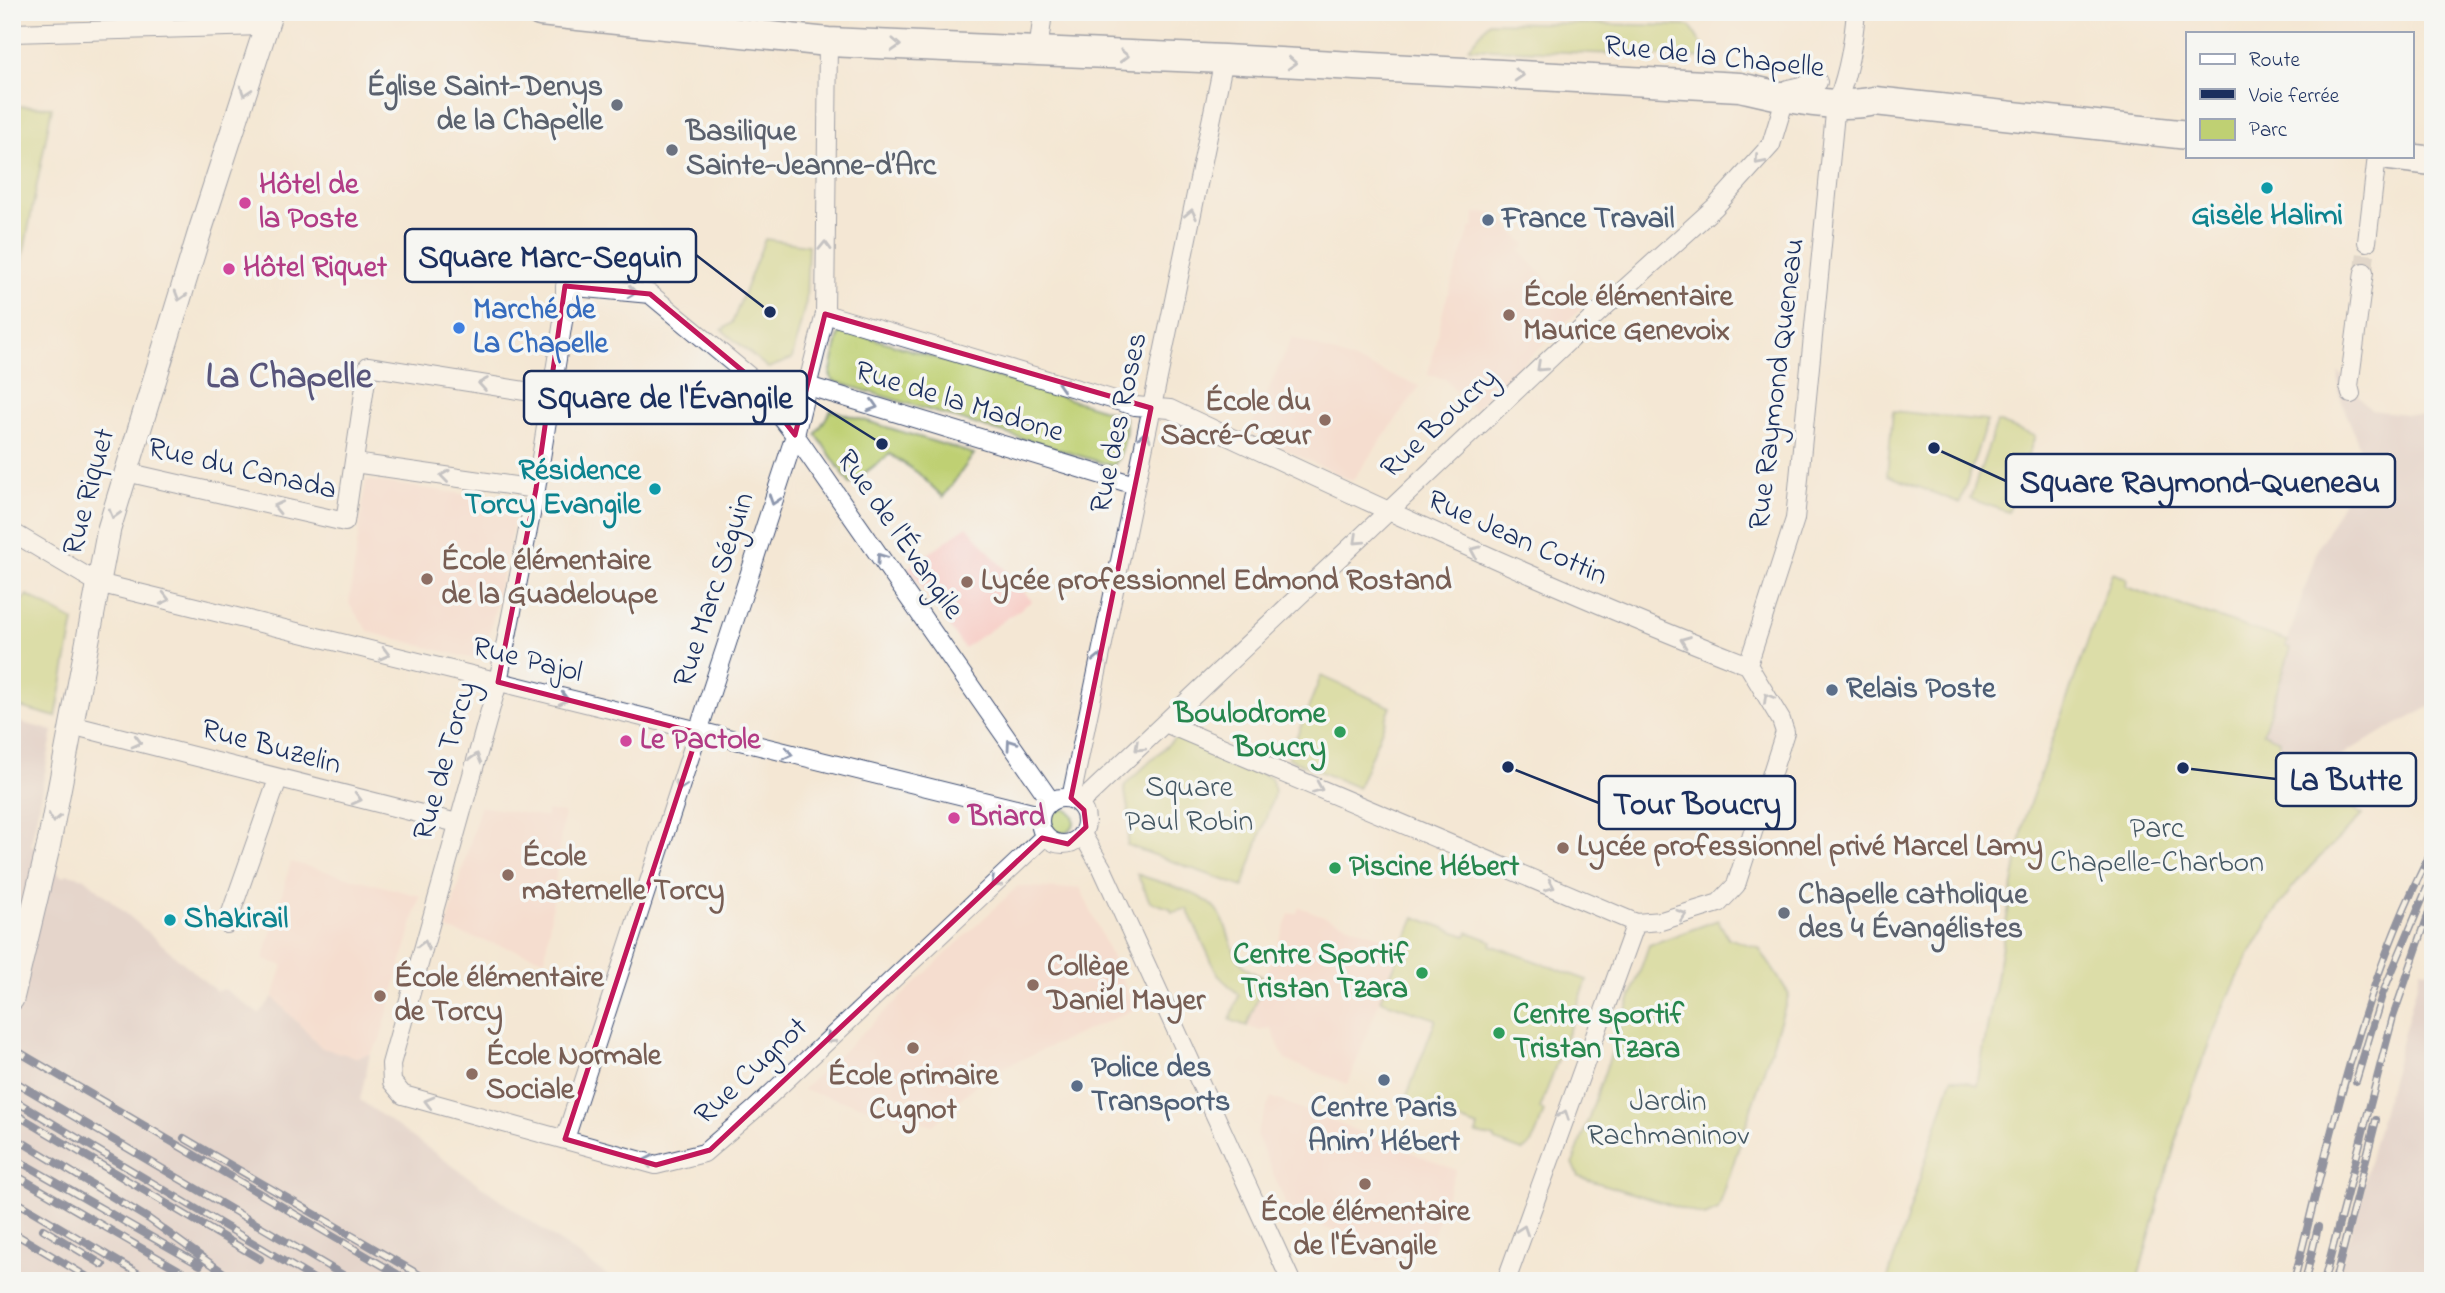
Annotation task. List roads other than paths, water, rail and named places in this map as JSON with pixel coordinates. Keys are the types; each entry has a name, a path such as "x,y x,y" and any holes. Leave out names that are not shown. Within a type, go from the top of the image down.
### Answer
{"main road":[{"name":"Rue de la Chapelle","path":"540,12 828,42 1224,59 1811,92 1855,105 1875,101 2186,135"},
{"path":"2407,158 2433,161"}],"street":[{"path":"1038,53 1043,12"},
{"path":"1811,92 1851,58 1856,12"},
{"path":"12,33 268,19"},
{"name":"Rue Riquet","path":"12,999 46,857 110,529 268,19"},
{"name":"Rue Marc Séguin","path":"565,1139 795,435 808,386 825,314 828,42"},
{"name":"Rue des Roses","path":"1075,801 1135,485 1224,59"},
{"name":"Rue Boucry","path":"1075,801 1165,723 1598,313 1715,207 1772,145 1811,92"},
{"name":"Rue Raymond Queneau","path":"1748,665 1795,519 1811,92"},
{"path":"2367,242 2377,158"},
{"path":"2351,394 2349,386 2364,272"},
{"name":"Rue de Torcy","path":"392,1082 391,1064 498,682 537,489 565,309 565,286"},
{"name":"Rue de l'Évangile","path":"565,286 650,294 750,377 795,435 1051,800"},
{"name":"Rue de la Madone","path":"825,314 1151,408"},
{"path":"537,489 354,463 368,366 550,395"},
{"name":"Rue de la Madone","path":"808,386 1135,485"},
{"name":"Rue Jean Cottin","path":"1151,408 1170,409 1387,512 1625,617 1748,665"},
{"name":"Rue du Canada","path":"126,472 345,523 354,463"},
{"name":"Rue Pajol","path":"12,532 99,583 698,733 1040,815"},
{"path":"1165,723 1636,923 1661,921 1719,903 1736,885 1785,732 1781,720 1748,665"},
{"name":"Rue Buzelin","path":"71,725 457,823"},
{"path":"227,924 278,779"},
{"path":"1051,800 1075,801 1087,818 1082,834 1076,840 1060,844 1045,836 1040,826 1040,815 1051,800"},
{"path":"1082,834 1102,868 1291,1281"},
{"name":"Rue Cugnot","path":"392,1082 403,1095 656,1164 710,1150 1045,836"},
{"path":"1506,1281 1636,923"}],"tunnel":[{"path":"2364,272 2367,242"}],"railway":[{"path":"2294,1281 2336,1115 2368,1006 2408,900 2433,849"},
{"path":"2356,1081 2382,995 2433,874"},
{"path":"2324,1281 2393,1017 2433,901"},
{"path":"12,1048 409,1281"},
{"path":"12,1080 353,1281"},
{"path":"12,1099 317,1281"},
{"path":"12,1112 260,1259"},
{"path":"2335,1281 2376,1120"},
{"path":"12,1136 149,1219 235,1281"},
{"path":"184,1138 430,1281"},
{"path":"12,1157 200,1265"},
{"path":"12,1173 198,1281"},
{"path":"12,1199 151,1281"},
{"path":"2305,1281 2318,1227"},
{"path":"43,1229 103,1265"},
{"path":"12,1232 94,1281"},
{"path":"12,1275 22,1281"}],"place":[{"name":"Église Saint-Denys de la Chapelle","path":"617,105"},
{"name":"Basilique Sainte-Jeanne-d’Arc","path":"672,150"},
{"name":"Gisèle Halimi","path":"2267,188"},
{"name":"Hôtel de la Poste","path":"245,203"},
{"name":"France Travail","path":"1488,220"},
{"name":"Hôtel Riquet","path":"229,269"},
{"name":"Square Marc-Seguin","path":"770,312"},
{"name":"École élémentaire Maurice Genevoix","path":"1509,315"},
{"name":"Marché de La Chapelle","path":"459,328"},
{"name":"École du Sacré-Cœur","path":"1325,420"},
{"name":"Square de l'Évangile","path":"882,444"},
{"name":"Square Raymond-Queneau","path":"1934,448"},
{"name":"Résidence Torcy Evangile","path":"655,489"},
{"name":"École élémentaire de la Guadeloupe","path":"427,579"},
{"name":"Lycée professionnel Edmond Rostand","path":"967,582"},
{"name":"Relais Poste","path":"1832,690"},
{"name":"Boulodrome Boucry","path":"1340,732"},
{"name":"Le Pactole","path":"626,741"},
{"name":"Tour Boucry","path":"1508,767"},
{"name":"La Butte","path":"2183,768"},
{"name":"Briard","path":"954,818"},
{"name":"Lycée professionnel privé Marcel Lamy","path":"1563,848"},
{"name":"Piscine Hébert","path":"1335,868"},
{"name":"École maternelle Torcy","path":"508,875"},
{"name":"Chapelle catholique des 4 Évangélistes","path":"1784,913"},
{"name":"Shakirail","path":"170,920"},
{"name":"Centre Sportif Tristan Tzara","path":"1422,973"},
{"name":"Collège Daniel Mayer","path":"1033,985"},
{"name":"École élémentaire de Torcy","path":"380,996"},
{"name":"Centre sportif Tristan Tzara","path":"1499,1033"},
{"name":"École primaire Cugnot","path":"913,1048"},
{"name":"École Normale Sociale","path":"472,1074"},
{"name":"Centre Paris Anim’ Hébert","path":"1384,1080"},
{"name":"Police des Transports","path":"1077,1086"},
{"name":"École élémentaire de l'Évangile","path":"1365,1184"}],"district":[{"name":"La Chapelle","path":"289,378"}],"park label":[{"name":"Square Paul Robin","path":"1189,806"},
{"name":"Parc Chapelle-Charbon","path":"2157,847"},
{"name":"Jardin Rachmaninov","path":"1668,1120"}]}
